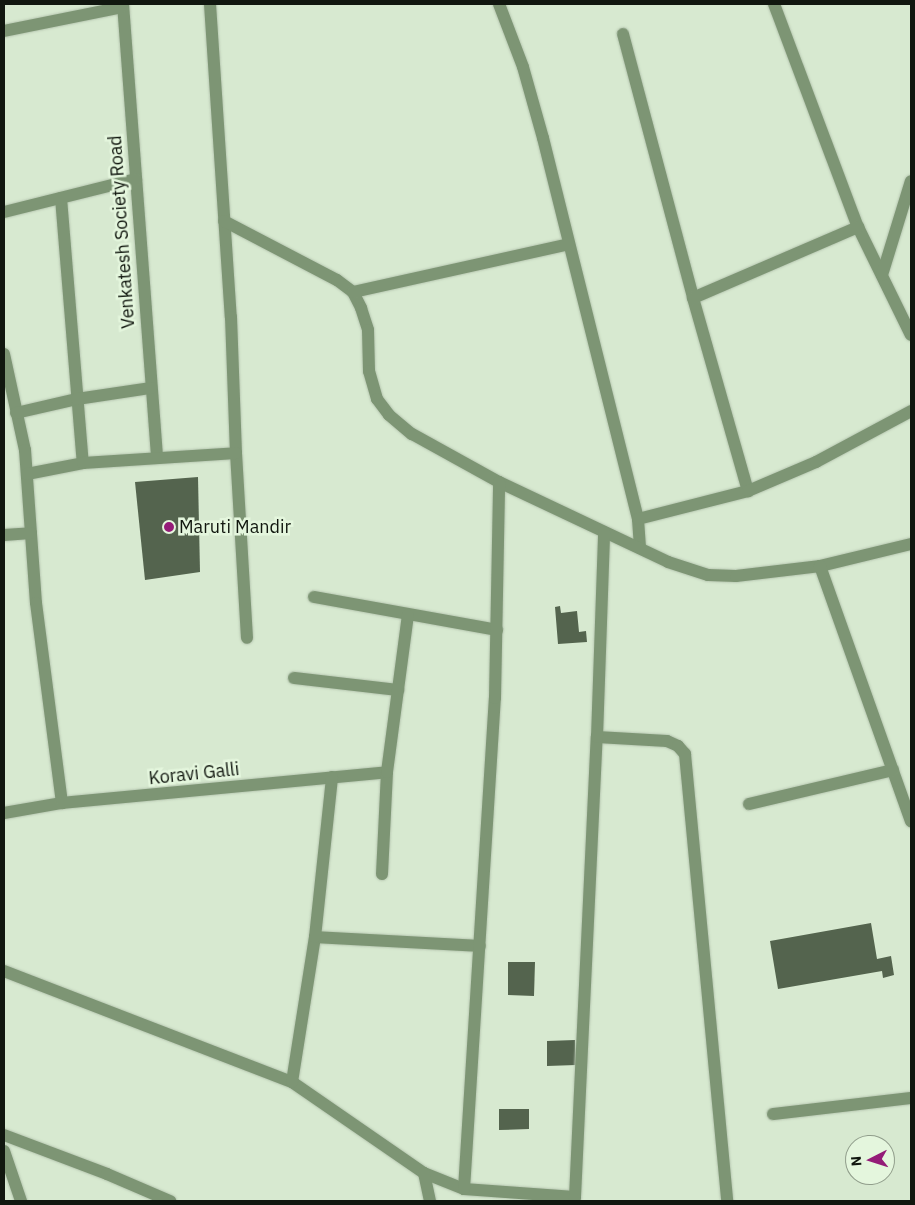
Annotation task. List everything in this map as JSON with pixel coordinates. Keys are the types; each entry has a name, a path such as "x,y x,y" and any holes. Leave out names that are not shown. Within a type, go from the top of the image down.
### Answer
{"street":[{"path":"210,4 231,317 246,638"},
{"path":"499,4 523,67 569,244 638,519 640,548"},
{"path":"774,4 858,227 911,335"},
{"path":"4,31 123,6"},
{"name":"Venkatesh Society Road","path":"123,6 157,458"},
{"path":"623,34 693,298 748,491"},
{"path":"4,212 136,179"},
{"path":"882,275 911,181"},
{"path":"61,198 83,463"},
{"path":"224,221 337,280 352,292 361,308 368,330 369,371 377,399 389,416 412,434 499,482 604,532 668,562 708,575 736,576 820,566 911,544"},
{"path":"693,298 858,227"},
{"path":"352,292 569,244"},
{"path":"4,360 27,474 36,603 62,803"},
{"path":"16,413 77,399 151,388"},
{"path":"638,519 748,491 816,462 911,411"},
{"path":"27,474 83,463 236,453"},
{"path":"464,1189 495,698 499,482"},
{"path":"4,971 292,1082 424,1173 464,1189 574,1199 597,737 604,532"},
{"path":"4,535 32,533"},
{"path":"820,566 911,821"},
{"path":"314,597 497,630"},
{"path":"382,874 387,772 408,615"},
{"path":"294,678 398,690"},
{"path":"597,737 667,741 678,746 684,754 688,777 727,1201"},
{"path":"749,804 893,770"},
{"name":"Koravi Galli","path":"4,812 62,803 387,772"},
{"path":"292,1082 315,937 332,777"},
{"path":"315,937 480,946"},
{"path":"773,1114 911,1098"},
{"path":"4,1135 170,1201"},
{"path":"4,1151 21,1201"},
{"path":"424,1173 430,1201"}],"building":[{"name":"Maruti Mandir","path":"198,477 200,572 145,580 135,482"},
{"path":"560,606 561,613 577,611 579,632 586,631 587,642 558,644 555,607"},
{"path":"871,923 877,959 891,956 894,975 883,978 882,971 778,989 770,941"},
{"path":"508,962 535,962 534,996 508,995"},
{"path":"575,1040 576,1065 547,1066 547,1041"},
{"path":"499,1109 529,1109 529,1129 499,1130"}],"place":[{"name":"Maruti Mandir","path":"169,527"}]}
